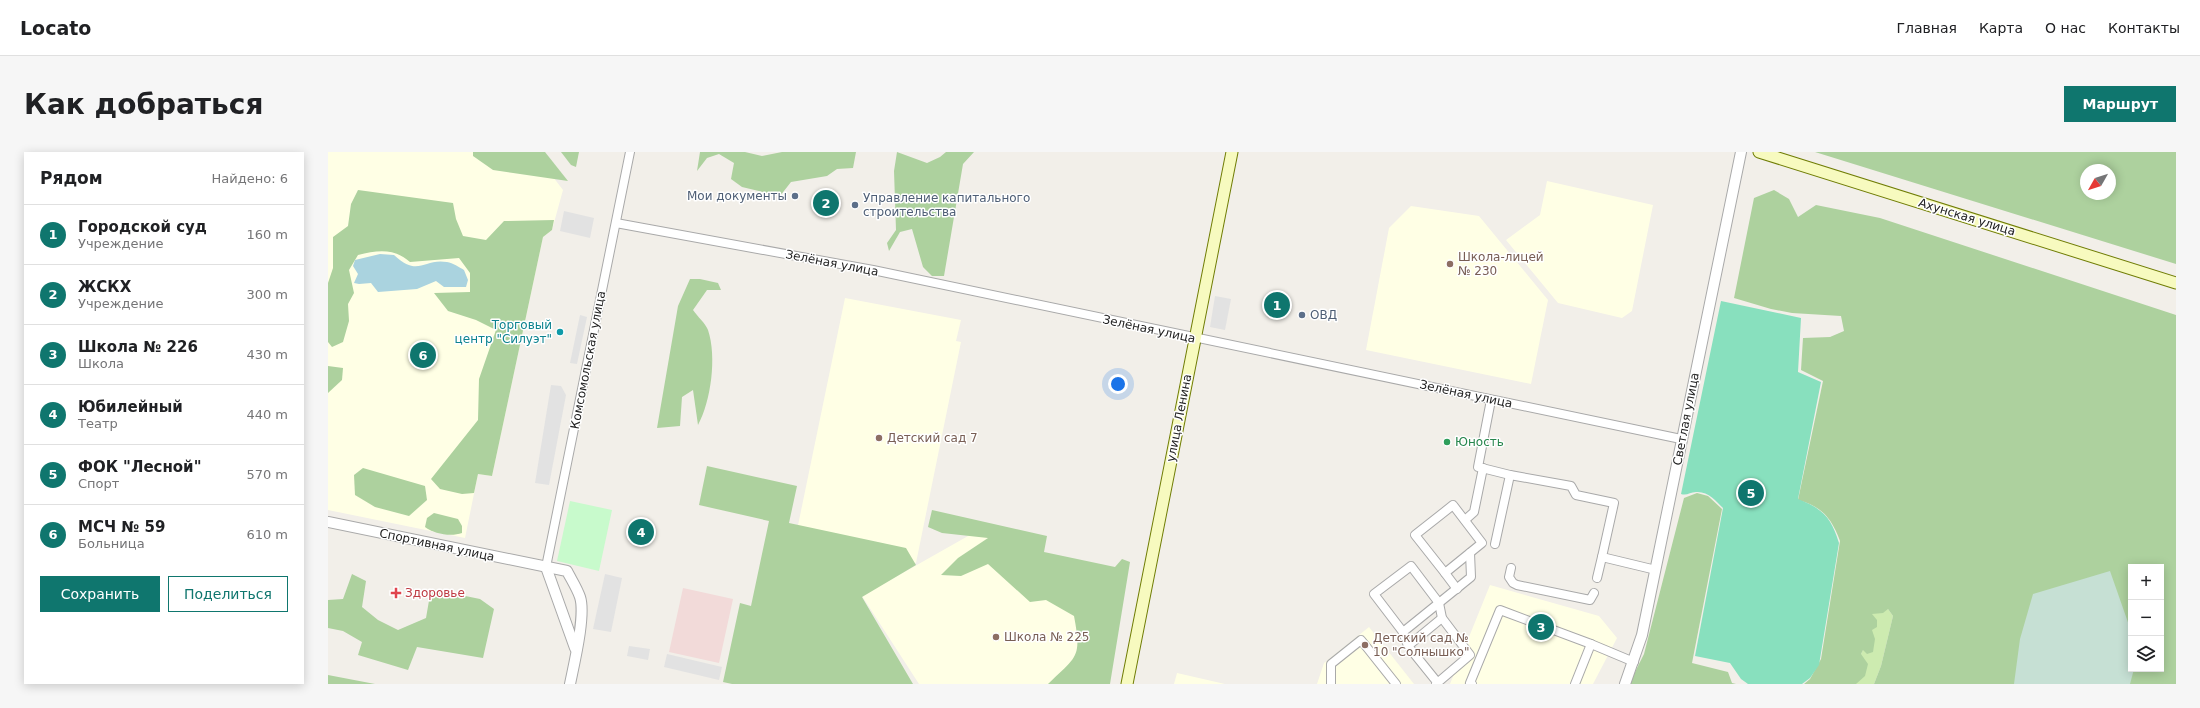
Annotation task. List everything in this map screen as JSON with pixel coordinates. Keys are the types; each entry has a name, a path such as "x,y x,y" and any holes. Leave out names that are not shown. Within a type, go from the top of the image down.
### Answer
{"main road":[{"name":"улица Ленина","path":"1126,684 1232,152"},
{"name":"Ахунская улица","path":"1759,152 2176,283"}],"street":[{"name":"Комсомольская улица","path":"546,567 630,152"},
{"name":"Светлая улица","path":"1625,684 1634,662 1642,635 1741,152"},
{"name":"Зелёная улица","path":"616,223 873,270 1195,339 1681,440"},
{"path":"1491,400 1478,467 1510,475 1571,486 1576,495 1614,503 1597,578"},
{"path":"1464,520 1474,512 1483,468"},
{"path":"1495,544 1510,475"},
{"path":"1445,573 1482,543 1453,505 1415,535 1457,589"},
{"name":"Спортивная улица","path":"328,522 546,567"},
{"path":"1403,632 1471,577 1470,552"},
{"path":"1602,558 1656,570"},
{"path":"1411,566 1439,603 1442,618 1470,655 1436,683 1408,646 1403,632 1374,594 1411,566"},
{"path":"546,567 567,571 580,597 581,612 570,684"},
{"path":"546,567 576,651"},
{"path":"1511,568 1509,577 1513,583 1517,585 1590,600 1594,593"},
{"path":"1472,684 1470,683 1500,610 1591,644 1634,662"},
{"path":"564,616 574,618 581,612"},
{"path":"1408,646 1442,618"},
{"path":"1332,684 1331,664 1361,640 1396,684"},
{"path":"1575,684 1591,644"}],"shaded area":[{"path":"328,152 534,152 563,190 552,230 543,237 492,476 478,474 465,538 328,510"},
{"path":"1547,181 1653,205 1632,311 1622,318 1558,303 1506,240 1540,215"},
{"name":"Школа-лицей № 230","path":"1411,206 1479,216 1548,300 1531,384 1366,350 1389,228"},
{"path":"564,211 594,218 590,238 560,231"},
{"path":"1215,296 1231,299 1225,330 1210,327"},
{"name":"Детский сад 7","path":"845,298 961,320 956,341 961,342 916,563 796,535"},
{"path":"580,315 587,317 577,364 570,363"},
{"path":"551,385 561,386 566,395 549,485 535,483"},
{"name":"Школа № 225","path":"984,527 1030,556 1115,577 1086,684 919,684 862,596"},
{"path":"2110,571 2128,622 2128,672 2133,672 2130,684 2014,684 2020,639 2033,594"},
{"path":"605,574 622,578 611,632 593,629"},
{"path":"1490,585 1599,616 1617,638 1593,684 1450,684"},
{"path":"683,588 733,599 719,663 669,652"},
{"name":"Детский сад № 10 \"Солнышко\"","path":"1369,627 1414,684 1317,684 1324,663"},
{"path":"629,646 650,649 648,660 627,656"},
{"path":"667,654 722,667 719,680 664,667"},
{"path":"1177,673 1225,684 1174,684"}],"green space":[{"path":"473,152 545,152 568,181 493,170 473,156"},
{"path":"561,152 579,152 576,167 571,165"},
{"path":"700,152 745,152 762,156 782,152 856,152 853,168 837,169 827,176 791,182 780,196 742,187 731,179 734,163 719,154 707,158 697,171"},
{"path":"897,152 927,163 940,157 946,152 974,152 963,164 944,276 932,276 923,267 912,229 900,232 889,251 887,243 896,230 894,171"},
{"path":"1815,152 2176,152 2176,264"},
{"path":"358,190 453,203 456,219 463,236 486,240 504,221 554,220 552,230 543,237 492,476 478,474 474,493 462,494 440,489 431,479 478,420 479,379 496,330 476,320 448,311 434,293 470,292 470,273 459,258 410,262 398,254 386,251 358,255 349,270 354,293 348,304 349,321 343,342 332,347 328,342 328,283 333,268 333,237 348,226 351,204"},
{"path":"1774,190 1789,199 1798,217 1816,205 1880,218 2176,315 2176,684 1874,684 1881,666 1893,616 1888,609 1883,613 1872,614 1877,620 1877,627 1872,630 1875,639 1873,652 1867,654 1863,650 1861,654 1868,664 1865,676 1856,684 1804,684 1810,679 1821,659 1840,541 1830,520 1825,514 1814,506 1798,500 1823,381 1801,370 1803,338 1830,337 1844,331 1841,316 1792,313 1771,309 1734,298 1754,198"},
{"path":"690,279 700,279 718,283 721,290 707,290 693,310 707,328 711,341 712,366 709,392 703,415 698,425 693,390 682,397 680,426 657,428 678,306"},
{"path":"1721,301 1801,318 1798,372 1821,382 1798,499 1814,506 1825,515 1833,527 1839,543 1819,665 1810,678 1802,684 1748,684 1741,679 1730,663 1695,656 1723,508 1704,493 1696,492 1685,495 1681,494"},
{"path":"328,366 343,368 342,380 328,393"},
{"path":"707,466 797,486 789,523 906,548 916,565 862,597 913,684 732,684 723,682 740,603 751,606 769,521 699,505"},
{"path":"363,468 425,486 427,500 409,516 375,507 355,495 354,475"},
{"path":"1697,493 1708,496 1722,509 1692,663 1728,672 1732,683 1736,684 1629,684 1644,654 1684,498"},
{"path":"570,501 612,510 599,571 557,561"},
{"path":"932,510 1047,536 1044,552 1115,567 1122,559 1130,562 1110,684 1048,684 1075,655 1077,640 1074,616 1046,600 1030,602 988,564 961,576 941,575 958,558 988,538 942,533 928,527"},
{"path":"434,513 458,519 462,526 462,533 453,535 443,534 425,527 427,518"},
{"path":"352,574 366,581 362,607 378,620 398,630 426,618 431,589 480,599 494,609 483,658 417,647 408,670 358,655 362,642 343,631 328,628 328,600 343,599"},
{"path":"1888,609 1893,616 1881,666 1874,684 1856,684 1861,654 1872,630 1872,613"},
{"path":"328,675 375,684 328,684"}],"water":[{"path":"380,254 394,255 402,262 415,266 421,266 439,261 451,263 464,270 468,280 466,287 444,287 436,281 417,289 378,292 371,283 354,283 358,274 353,266 355,260"}],"place":[{"name":"Мои документы","path":"795,196"},
{"name":"ЖСКХ","path":"826,203"},
{"name":"Управление капитального строительства","path":"855,205"},
{"name":"Школа-лицей № 230","path":"1450,264"},
{"name":"Городской суд","path":"1277,305"},
{"name":"ОВД","path":"1302,315"},
{"name":"Торговый центр \"Силуэт\"","path":"560,332"},
{"name":"МСЧ № 59","path":"423,355"},
{"name":"Детский сад 7","path":"879,438"},
{"name":"Юность","path":"1447,442"},
{"name":"ФОК \"Лесной\"","path":"1751,493"},
{"name":"Юбилейный","path":"641,532"},
{"name":"Здоровье","path":"396,593"},
{"name":"Школа № 226","path":"1541,627"},
{"name":"Школа № 225","path":"996,637"},
{"name":"Детский сад № 10 \"Солнышко\"","path":"1365,645"}]}
